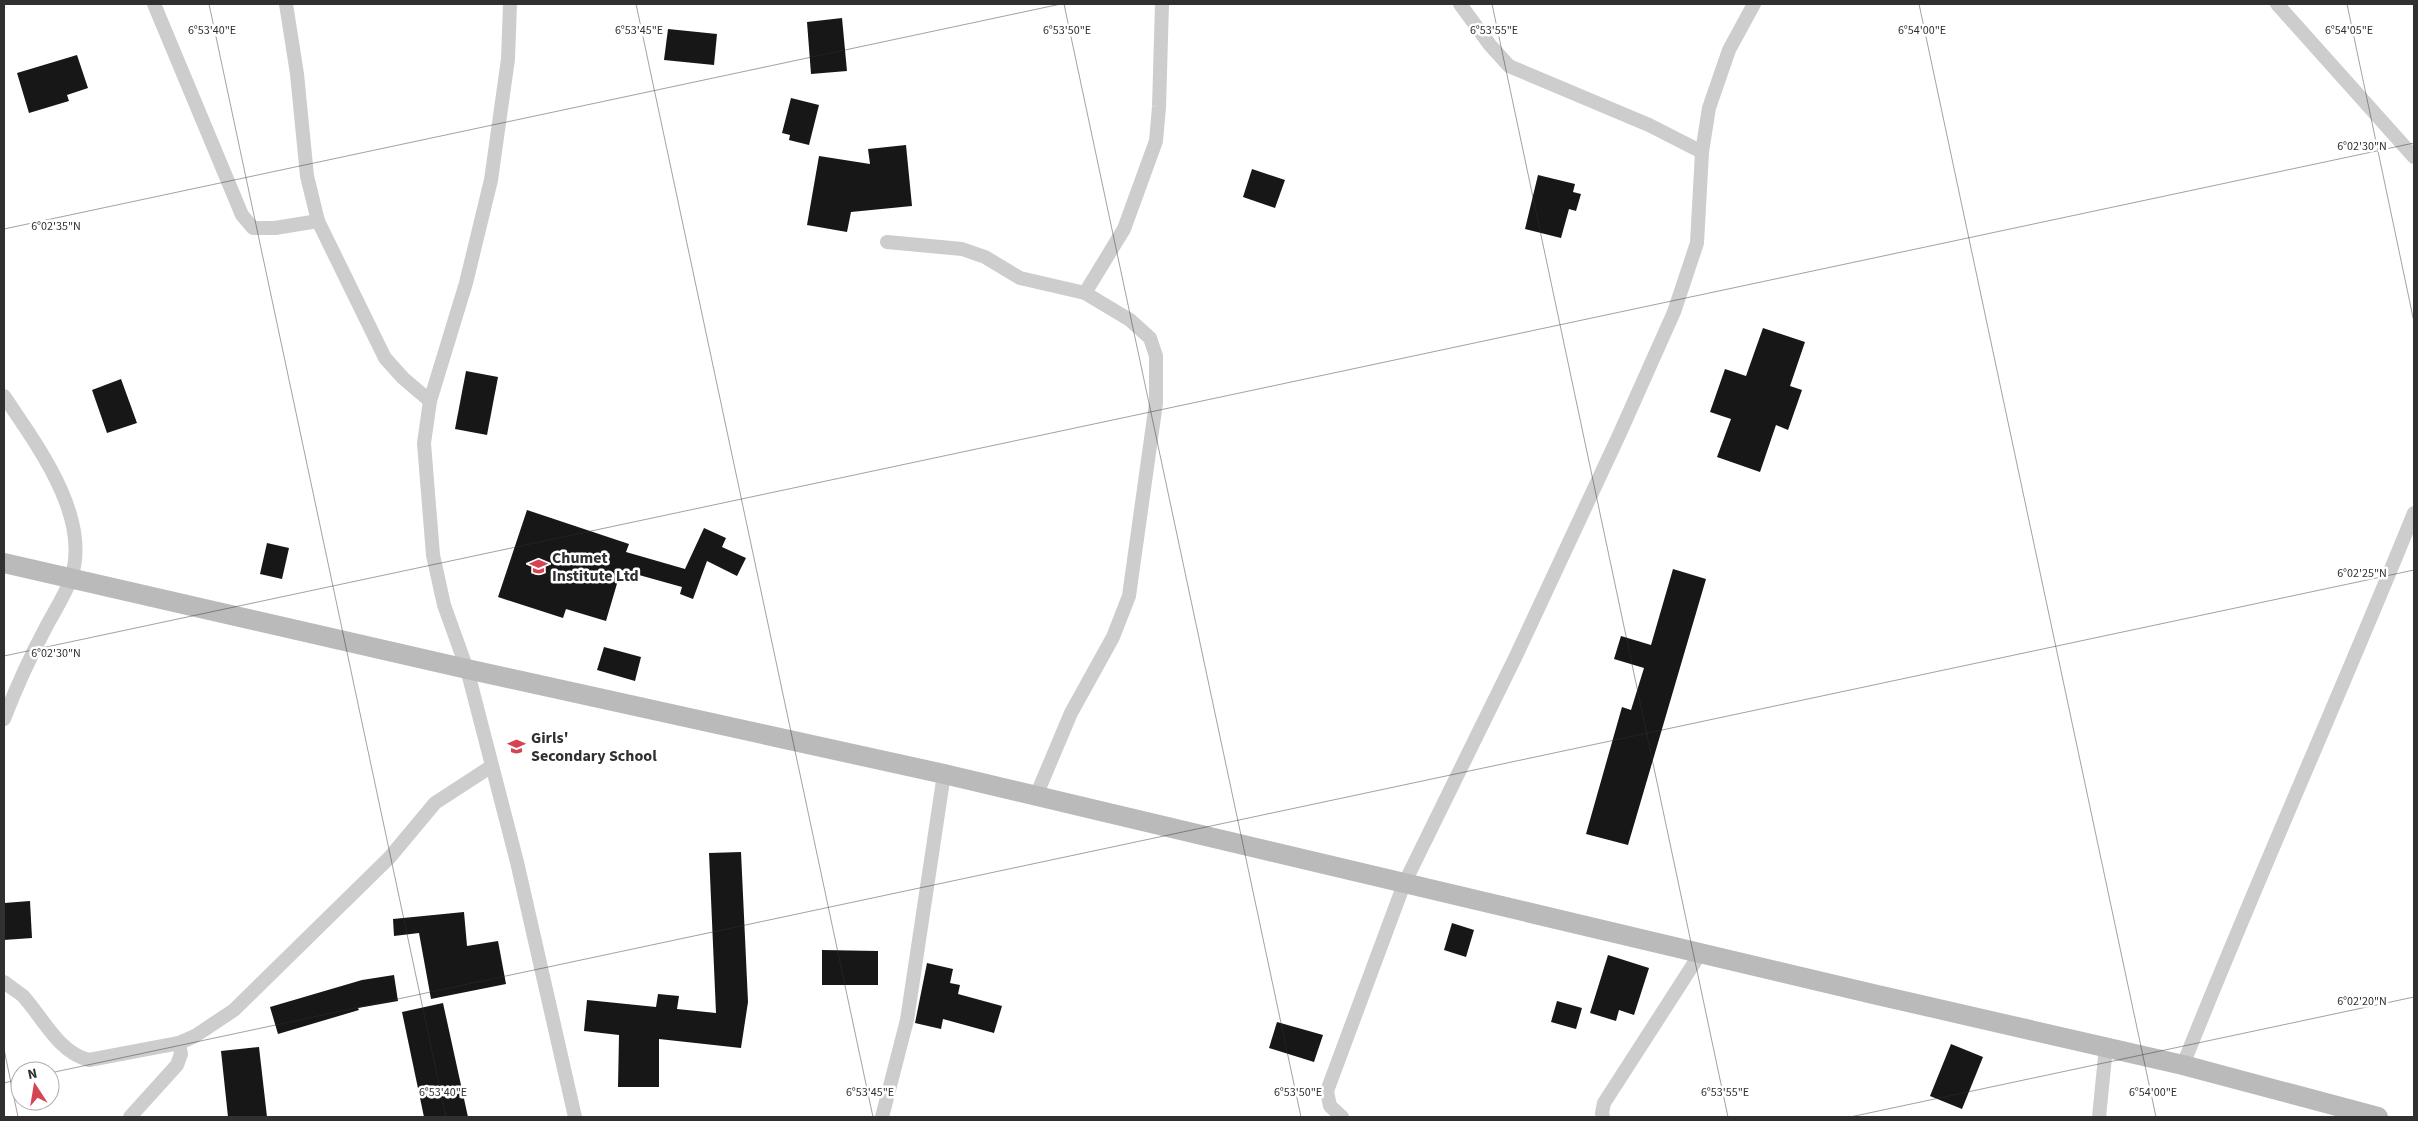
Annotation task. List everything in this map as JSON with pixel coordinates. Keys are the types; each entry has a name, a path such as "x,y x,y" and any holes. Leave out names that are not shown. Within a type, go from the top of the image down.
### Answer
{"main road":[{"path":"4,563 467,669 944,774 1700,954 2183,1065 2378,1117"}],"street":[{"path":"154,4 242,215 253,228 275,228 318,221"},
{"path":"286,4 297,74 307,176 318,221 384,358 402,378 430,401"},
{"path":"510,4 508,59 491,180 466,283 430,401 424,443 433,555 444,605 467,669 517,862 575,1117"},
{"path":"1085,294 1124,229 1156,141 1159,107 1162,4"},
{"path":"1460,4 1490,45 1509,66 1649,125 1702,152"},
{"path":"1342,1117 1330,1106 1327,1090 1404,884 1527,631 1620,433 1674,312 1697,243 1702,152 1709,108 1729,50 1754,4"},
{"path":"2277,4 2414,157"},
{"path":"888,242 962,249 985,256 1020,278 1085,294 1130,320 1150,338 1156,356 1156,402 1129,596 1113,637 1071,713 1036,796"},
{"path":"4,396 41,451 72,517 76,550 71,578 21,674 4,719"},
{"path":"2183,1065 2245,910 2368,627 2414,513"},
{"path":"4,982 22,995 67,1049 77,1057 90,1060 179,1043 195,1036 234,1010 390,857 435,803 492,766"},
{"path":"882,1117 907,1020 944,774"},
{"path":"1601,1116 1604,1103 1700,954"},
{"path":"130,1117 177,1065 181,1054 179,1043"},
{"path":"2099,1117 2106,1047"}],"building":[{"path":"842,18 847,71 811,74 807,22"},
{"path":"668,29 717,34 714,65 664,60"},
{"path":"77,55 88,88 67,95 69,101 29,113 17,73"},
{"path":"791,98 819,105 809,145 789,140 790,135 782,133"},
{"path":"906,145 912,206 851,212 847,232 807,225 819,156 870,164 868,149"},
{"path":"1252,169 1285,180 1275,208 1243,197"},
{"path":"1538,175 1575,184 1573,192 1581,194 1576,211 1569,209 1561,238 1525,229"},
{"path":"1763,328 1805,342 1790,386 1802,390 1788,430 1776,425 1760,472 1717,457 1731,419 1710,412 1725,369 1746,376"},
{"path":"466,371 498,377 487,435 455,429"},
{"path":"121,379 137,423 107,433 92,390"},
{"path":"527,510 629,544 626,552 685,569 704,528 726,538 722,547 746,558 737,576 707,561 693,599 680,594 682,587 621,570 606,621 566,609 563,618 498,597"},
{"path":"267,543 289,548 282,579 260,574"},
{"path":"1673,569 1706,579 1628,845 1586,834 1622,707 1631,710 1644,668 1614,659 1621,636 1651,645"},
{"path":"604,647 641,657 635,681 597,670"},
{"path":"741,852 748,1002 741,1048 659,1039 659,1087 618,1087 619,1035 584,1031 587,1000 656,1007 658,994 679,996 677,1009 716,1013 709,853"},
{"path":"30,901 32,938 4,940 4,903"},
{"path":"464,912 467,946 498,941 506,984 431,999 419,933 394,936 393,919"},
{"path":"1452,923 1474,930 1466,957 1444,950"},
{"path":"822,950 878,951 878,985 822,985"},
{"path":"1608,955 1649,968 1634,1015 1619,1010 1616,1021 1590,1013"},
{"path":"927,963 953,969 950,983 960,985 958,994 1002,1006 994,1033 943,1019 941,1029 915,1023"},
{"path":"394,975 398,1001 358,1008 359,1010 278,1034 270,1007 362,980"},
{"path":"1557,1001 1582,1008 1576,1029 1551,1022"},
{"path":"443,1003 468,1117 424,1117 402,1012"},
{"path":"1277,1022 1323,1035 1314,1062 1269,1048"},
{"path":"1951,1044 1983,1057 1962,1109 1930,1096"},
{"path":"259,1047 267,1117 228,1117 221,1051"}],"place":[{"name":"Chumet Institute Ltd","path":"538,567"},
{"name":"Girls' Secondary School","path":"517,747"}]}
